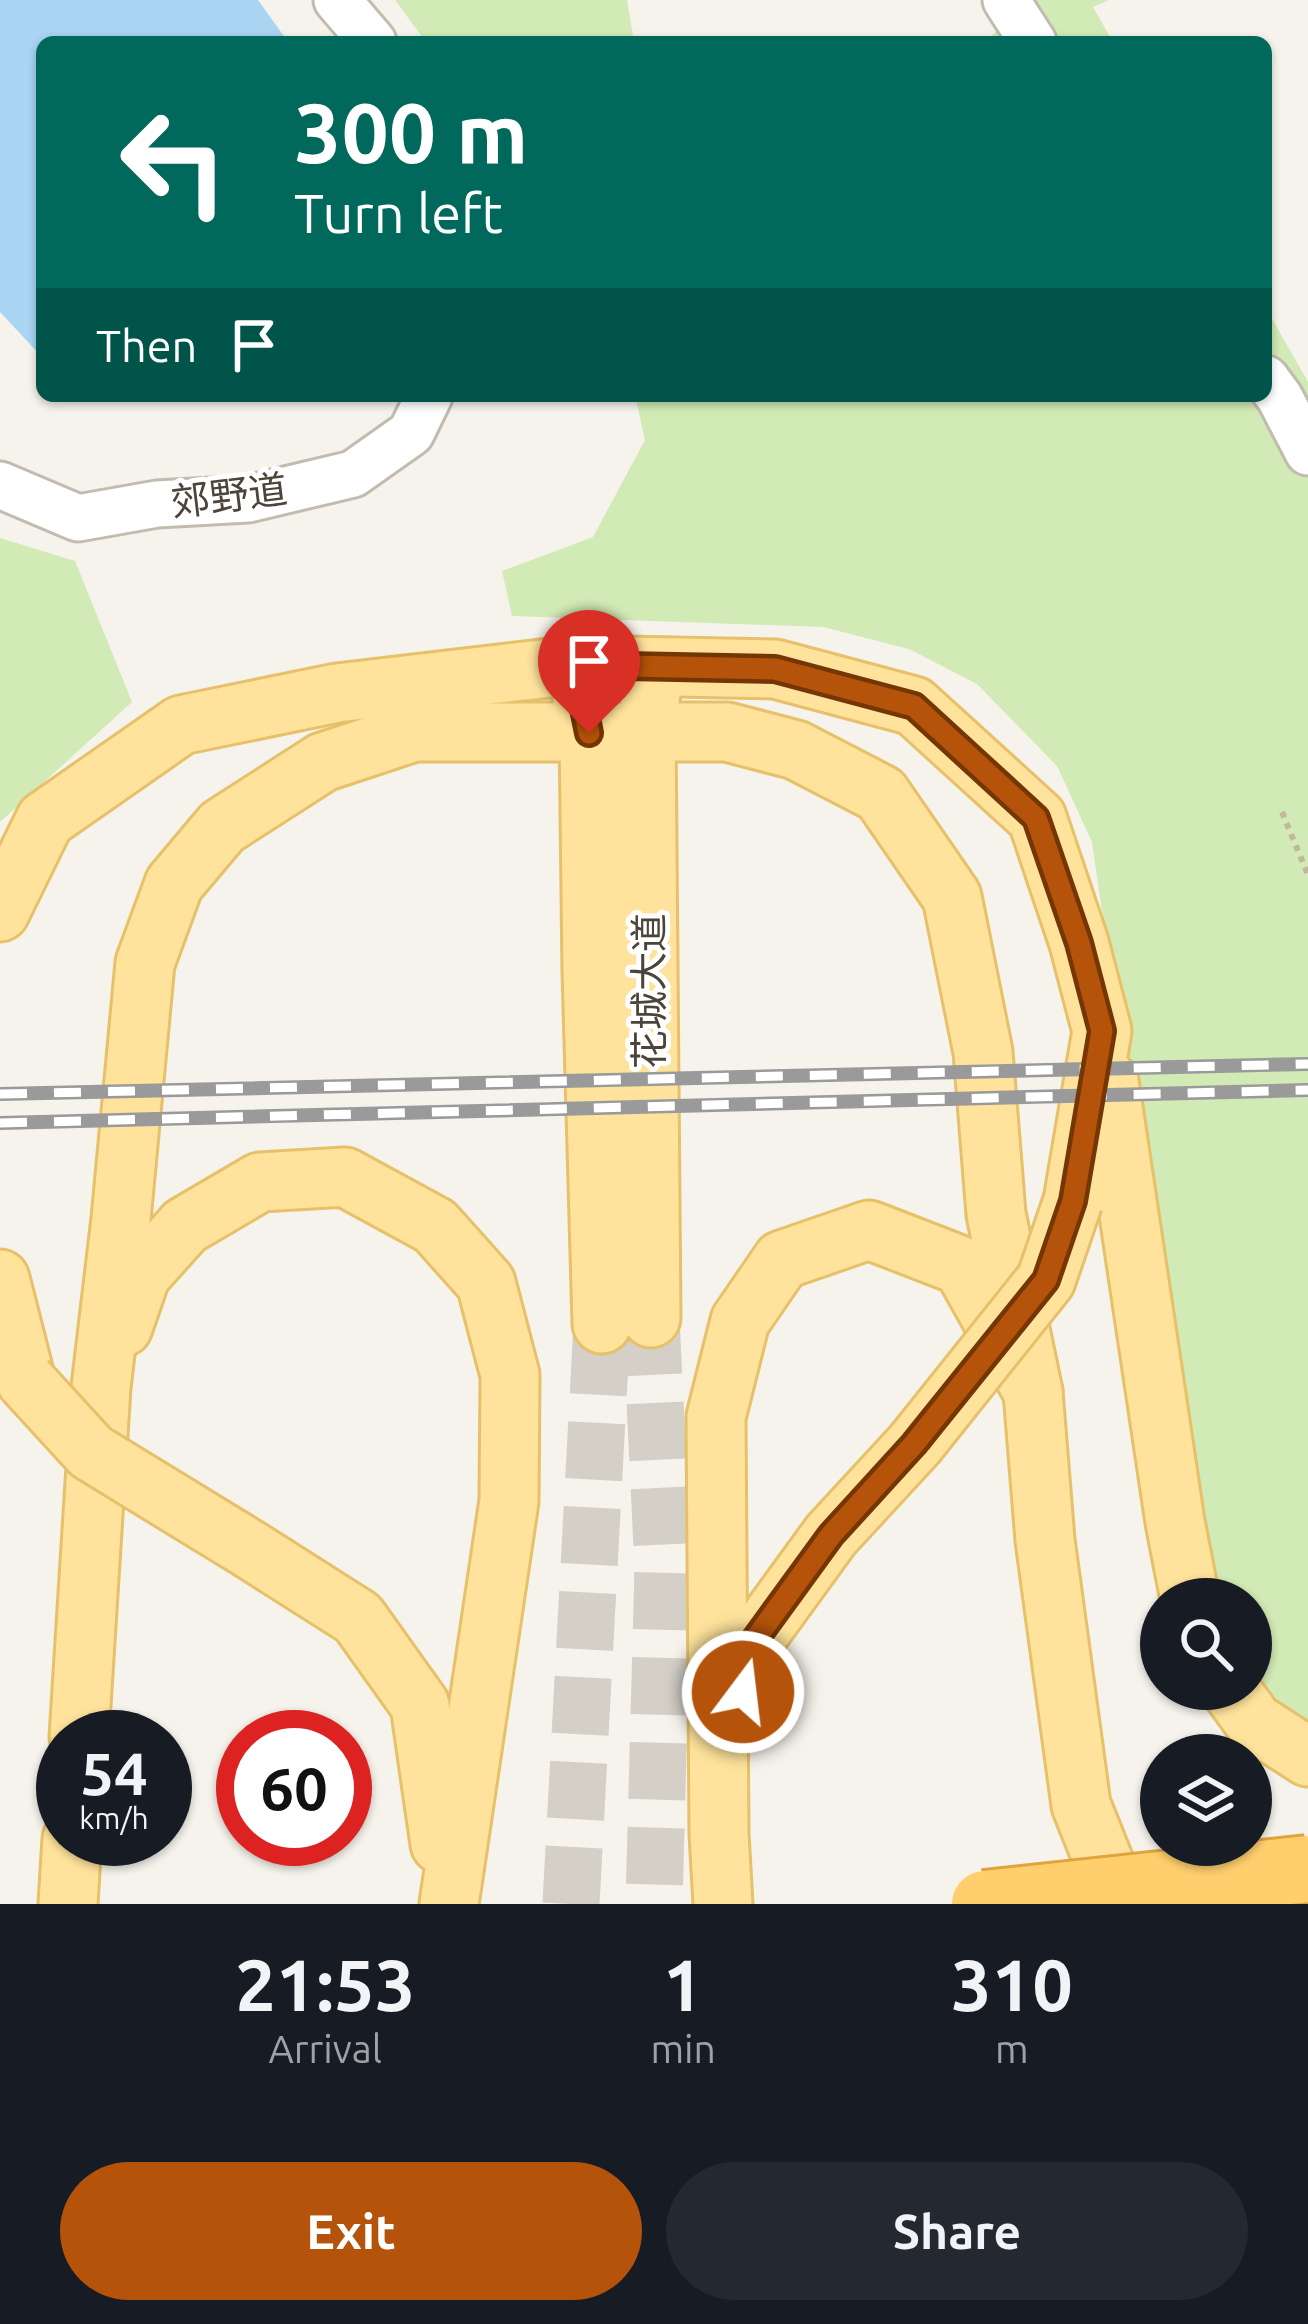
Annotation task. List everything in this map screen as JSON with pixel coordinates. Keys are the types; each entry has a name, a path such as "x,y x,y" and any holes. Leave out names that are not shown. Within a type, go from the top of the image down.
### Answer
{"highway":[{"path":"985,1904 1308,1869"}],"main road":[{"path":"575,665 589,733"},
{"path":"0,912 45,820 181,725 338,693 575,665 775,669 914,706 1036,818 1079,943 1102,1031 1186,1578"},
{"name":"花城大道","path":"589,733 592,970 626,1321 646,730 655,665"},
{"path":"81,1710 101,1387 145,963 174,884 223,827 323,762 413,732 727,732 796,750 881,794 952,897 983,1052 996,1214 1034,1392 1046,1540 1081,1805 1111,1880 1131,1904"},
{"path":"719,1834 751,1645 831,1535 914,1444 1046,1280 1073,1201 1102,1031"},
{"path":"101,1387 141,1275 185,1226 260,1182 345,1177 435,1226 486,1283 510,1375 508,1501 449,1904"},
{"path":"722,1904 716,1417 740,1321 782,1260 869,1230 962,1266 1034,1392"},
{"path":"0,1279 26,1381 91,1452 358,1618 420,1705 449,1904"},
{"path":"1245,1710 1254,1722 1308,1757"},
{"path":"68,1904 70,1866"}],"street":[{"path":"337,0 368,36"},
{"path":"1006,0 1029,36"},
{"path":"1272,387 1308,452"},
{"name":"郊野道","path":"0,485 78,518 157,504 248,500 353,474 411,433 426,402"}],"path":[{"path":"1282,812 1308,875"}],"green space":[{"path":"395,0 627,0 633,36 422,36"},
{"path":"1030,0 1109,0 1093,7 1110,36 991,36"},
{"path":"1272,319 1308,382 1308,1725 1272,1703 1272,1578 1206,1578 1164,1348 1092,842 1057,766 977,684 909,649 823,627 512,616 502,571 593,537 645,440 636,402 1272,402"},
{"path":"0,538 75,561 132,702 0,822"}],"water":[{"path":"0,0 258,0 284,36 36,36 36,351 0,312"}],"tunnel":[{"path":"651,1318 663,1568 654,1904"},
{"path":"571,1904 602,1324"}],"railway":[{"path":"0,1094 1308,1064"},
{"path":"0,1123 1308,1090"}],"route":[{"path":"589,733 575,665 775,669 914,706 1036,818 1079,943 1102,1031 1073,1201 1046,1280 914,1444 831,1535 751,1645 743,1692"}]}
